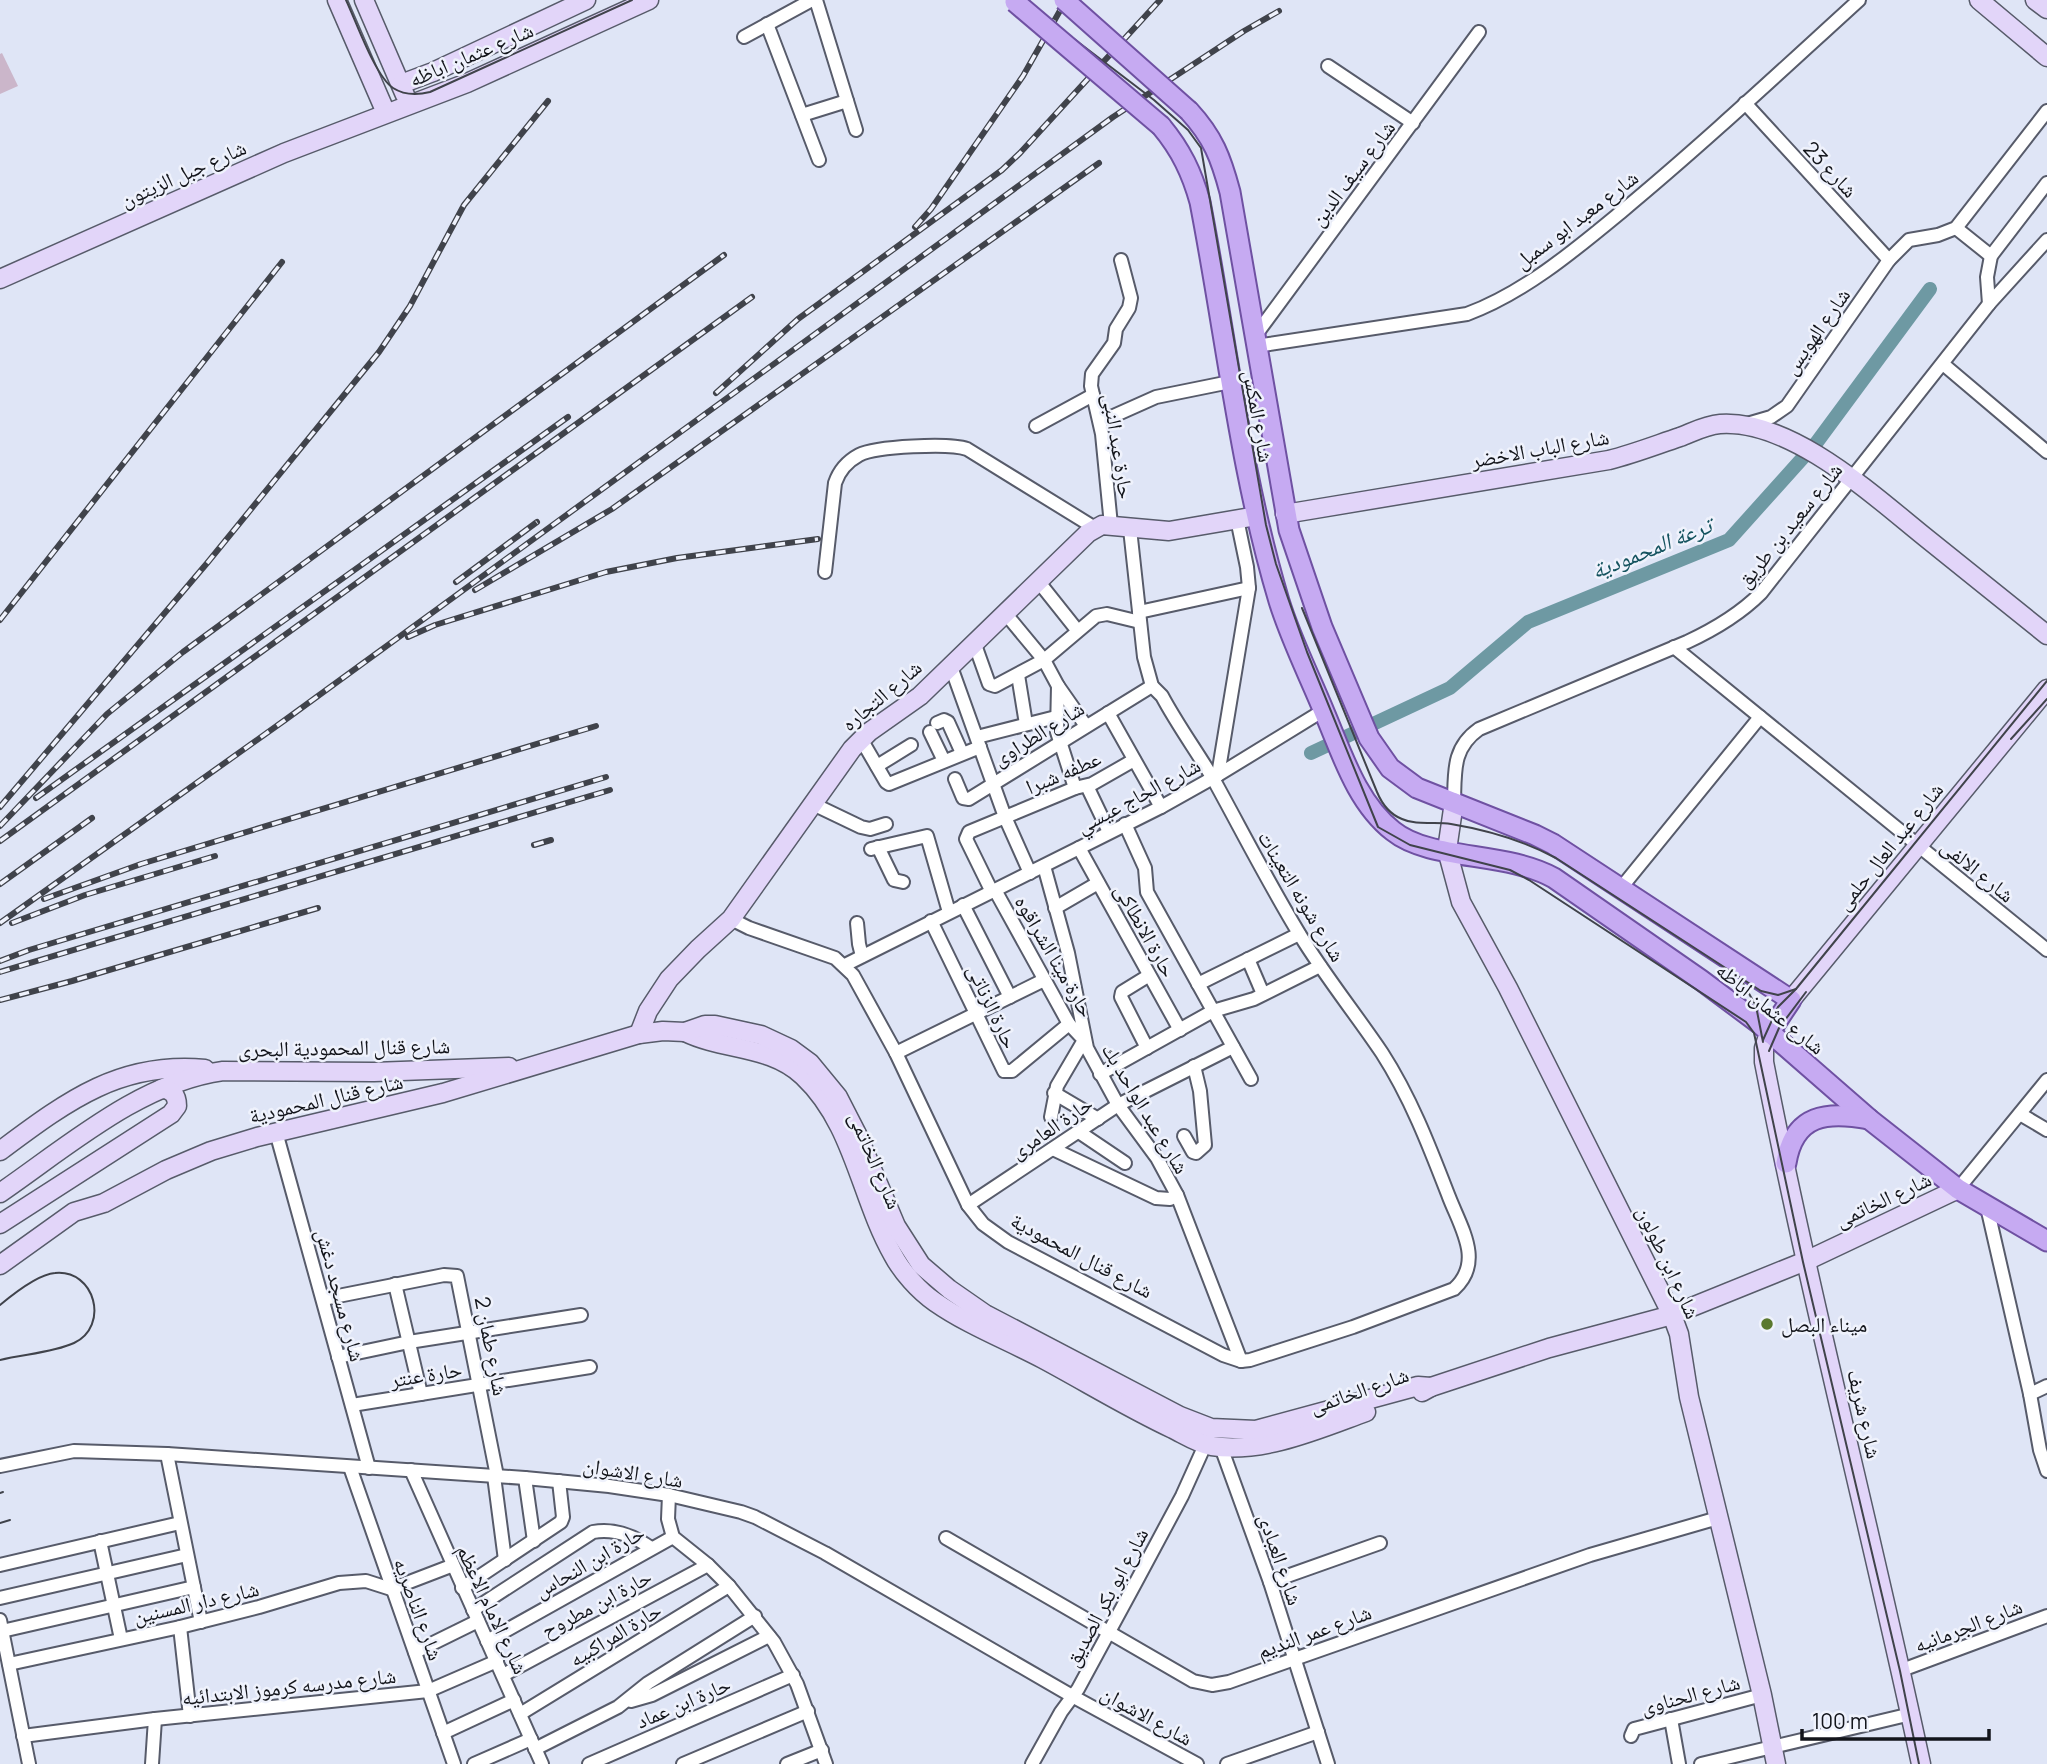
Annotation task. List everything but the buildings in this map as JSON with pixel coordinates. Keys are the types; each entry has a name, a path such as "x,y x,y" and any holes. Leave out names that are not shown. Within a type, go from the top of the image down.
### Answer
{"main road":[{"path":"337,0 386,113"},
{"path":"364,0 409,105"},
{"name":"شارع عثمان اباظه","path":"401,84 433,72 586,0"},
{"name":"شارع عثمان اباظه","path":"386,113 467,83 649,0"},
{"name":"شارع المكس","path":"1064,0 1189,111 1205,128 1217,149 1224,169 1285,514 1296,557 1332,652 1369,738 1380,756 1390,768 1418,788 1454,802"},
{"path":"1979,0 2047,57"},
{"path":"2035,0 2047,9"},
{"name":"شارع المكس","path":"1013,1 1161,126 1175,142 1194,177 1246,470 1247,518 1269,565 1280,604 1349,771 1373,812 1405,840 1447,850"},
{"name":"شارع جبل الزيتون","path":"0,279 284,153 386,113"},
{"name":"شارع الباب الاخضر","path":"1285,514 1609,460 1718,425 1741,425 1767,432 1797,445 1851,477"},
{"path":"1851,477 2047,635"},
{"path":"1103,526 1168,531 1247,518"},
{"name":"شارع التجاره","path":"639,1034 648,1011 669,979 698,948 731,919 841,763 861,739 910,704 1038,581 1103,526"},
{"name":"شارع عبد العال حلمى","path":"1769,1033 1791,1000 2047,689"},
{"path":"1447,850 1454,802"},
{"name":"شارع عثمان اباظه","path":"1454,802 1535,835 1791,1000"},
{"name":"شارع عثمان اباظه","path":"1447,850 1513,862 1541,870 1554,878 1711,988 1958,1189 2047,1241"},
{"name":"شارع ابن طولون","path":"1447,850 1461,902 1508,988 1672,1315 1679,1334 1689,1397 1775,1756"},
{"name":"شارع الخاتمى","path":"685,1032 705,1025 761,1035 791,1049 810,1063 838,1097 858,1136 896,1227 921,1265 985,1314 1180,1416 1211,1428 1256,1430 1418,1386 1431,1387"},
{"name":"شارع الخاتمى","path":"685,1032 703,1040 766,1054 792,1068 808,1081 828,1106 851,1151 893,1255 917,1286 933,1301 1133,1410 1213,1446 1253,1446 1279,1441 1549,1348 1672,1315 1806,1261 1958,1189"},
{"name":"شارع قنال المحمودية","path":"0,1265 74,1212 104,1203 155,1175 199,1156 276,1132 394,1106 490,1080 639,1034 685,1032"},
{"name":"شارع شريف","path":"1769,1033 1764,1048 1764,1062 1806,1261 1902,1670 1921,1764"},
{"name":"شارع قنال المحمودية البحرى","path":"0,1193 113,1116 161,1089 188,1078 223,1072 374,1072 530,1066"},
{"path":"0,1151 69,1102 122,1077 161,1069 223,1072"},
{"path":"0,1224 171,1114 177,1106 175,1095 172,1091 161,1089"},
{"path":"1786,1163 1791,1143 1798,1131 1809,1122 1822,1116 1836,1115 1869,1119"}],"street":[{"path":"744,37 814,0 856,130"},
{"name":"شارع معبد ابو سمبل","path":"1255,341 1467,314 1491,305 1585,242 1664,177 1859,0"},
{"path":"767,24 819,160"},
{"name":"شارع سيف الدين","path":"1255,341 1479,32"},
{"path":"1328,66 1413,123"},
{"path":"802,115 847,101"},
{"name":"شارع 23","path":"1745,103 1889,260"},
{"path":"1991,256 1955,228 2047,111"},
{"path":"1989,304 1987,277 1991,256 2047,183"},
{"name":"شارع الهويس","path":"1741,425 1761,421 1787,406 1889,260 1909,240 1938,235 1955,228"},
{"name":"شارع سعيد بن طريق","path":"1454,802 1456,763 1468,736 1718,627 1748,606 1866,462 1989,304 2047,240"},
{"name":"حارة عبد النبى","path":"1103,526 1100,422 1091,386 1092,374 1114,342 1116,329 1129,308 1130,298 1121,260"},
{"path":"1943,364 2047,452"},
{"path":"1100,422 1156,397 1230,382"},
{"path":"1036,426 1093,395"},
{"path":"825,572 838,475 859,455 876,450 944,446 967,449 1103,526"},
{"name":"شارع الحاج عيسي","path":"845,965 1161,807 1215,777 1249,588 1247,518"},
{"name":"شارع شونه التعينات","path":"1130,528 1144,657 1152,686 1162,696 1215,777 1299,934 1383,1055 1412,1108 1467,1244 1469,1255 1467,1274 1454,1289 1398,1311 1241,1362"},
{"path":"1038,581 1077,630"},
{"path":"974,642 989,684 995,686 1044,660 1077,630 1102,614 1140,617 1249,588"},
{"path":"1005,613 1044,660 1086,726"},
{"name":"شارع الالفى","path":"1674,647 2047,950"},
{"path":"950,664 1005,817 1030,873"},
{"path":"1018,676 1026,724"},
{"path":"1058,685 1056,717 1059,743 1081,787 1109,832"},
{"name":"شارع الطراوى","path":"955,779 966,800 1152,686"},
{"path":"1215,777 1324,710"},
{"path":"1108,713 1161,807"},
{"path":"861,739 889,784 962,753 979,742 1026,724 1056,717"},
{"path":"1621,888 1760,717"},
{"path":"944,761 934,728 944,720 948,722 962,753"},
{"path":"877,766 911,745"},
{"name":"عطفه شبرا","path":"993,891 966,835 969,832 1081,787 1134,760"},
{"path":"813,804 861,827 870,829 886,824"},
{"path":"1125,824 1145,868 1147,892 1251,1079"},
{"path":"903,882 894,880 874,848 927,836 949,912"},
{"name":"حارة الانطاكى","path":"1079,848 1180,1030"},
{"name":"شارع عبد الواحد بك","path":"1044,866 1055,908 1073,951 1084,1040 1118,1105 1157,1158 1177,1195 1241,1362"},
{"path":"1055,908 1098,883"},
{"name":"حارة مينا الشراقوه","path":"993,891 1069,1024 1084,1040"},
{"path":"963,905 1010,997"},
{"path":"731,919 824,954 845,965"},
{"name":"حارة الزناتى","path":"931,920 1001,1067 1008,1072 1069,1024"},
{"path":"857,923 862,956"},
{"path":"1198,984 1299,934"},
{"path":"1248,959 1263,994"},
{"name":"شارع قنال المحمودية","path":"845,965 896,1053 968,1205 983,1224 1008,1242 1241,1362"},
{"path":"1100,1074 1213,1011 1263,994 1320,966"},
{"path":"1147,1048 1121,997 1122,992 1149,976"},
{"path":"896,1053 1044,980"},
{"path":"1051,1117 1054,1093 1084,1040"},
{"name":"حارة العامرى","path":"968,1205 1118,1105 1233,1047"},
{"path":"1184,1136 1193,1152 1196,1153 1205,1145 1200,1091 1194,1066"},
{"path":"1958,1189 2047,1080"},
{"path":"1054,1093 1098,1119"},
{"path":"2020,1114 2047,1130"},
{"name":"شارع مسجد دغش","path":"276,1132 369,1468"},
{"path":"1079,1132 1125,1163"},
{"path":"1053,1149 1156,1198 1170,1199 1177,1195"},
{"path":"1987,1206 2047,1471"},
{"name":"شارع طمان 2","path":"323,1299 443,1275 457,1276 480,1385 505,1560"},
{"path":"395,1284 421,1394"},
{"path":"338,1357 409,1342 581,1315"},
{"name":"حارة عنتر","path":"352,1405 590,1367"},
{"path":"2030,1394 2047,1386"},
{"name":"شارع العبادى","path":"1213,1446 1270,1582 1328,1764"},
{"name":"شارع ابو بكر الصديق","path":"1032,1764 1078,1689 1182,1496 1213,1446"},
{"name":"شارع الاشوان","path":"0,1466 74,1451 167,1454 559,1481 669,1495 741,1512 793,1535 1072,1696 1197,1764"},
{"path":"167,1454 201,1622"},
{"name":"شارع الناصريه","path":"350,1467 454,1764"},
{"name":"شارع الامام الاعظم","path":"411,1470 542,1764"},
{"path":"525,1478 534,1541"},
{"path":"462,1588 561,1522 563,1517 559,1481"},
{"path":"669,1495 667,1519 673,1536 708,1565 755,1616 769,1636 793,1675 826,1764"},
{"name":"شارع عمر النديم","path":"946,1538 1193,1681 1212,1685 1228,1682 1590,1555 1718,1518"},
{"path":"0,1564 180,1523"},
{"path":"415,1652 475,1615 593,1532 602,1530 636,1537 651,1548"},
{"name":"حارة ابن النحاس","path":"488,1641 673,1536"},
{"path":"100,1541 121,1639"},
{"path":"1270,1582 1380,1543"},
{"path":"0,1598 187,1555"},
{"name":"حارة ابن مطروح","path":"503,1675 708,1565"},
{"path":"391,1589 452,1566"},
{"name":"شارع دار المسنين","path":"9,1664 201,1622 339,1583 366,1581 391,1589"},
{"path":"29,1764 1,1626 114,1606 194,1587"},
{"name":"حارة المراكبيه","path":"520,1714 729,1587"},
{"path":"627,1701 648,1684 755,1616"},
{"name":"شارع الجرمانيه","path":"1902,1670 2047,1616"},
{"path":"180,1627 190,1716"},
{"path":"474,1764 533,1744 627,1701 652,1695 769,1636"},
{"path":"428,1691 497,1661"},
{"name":"حارة ابن عماد","path":"589,1764 793,1675"},
{"name":"شارع مدرسه كرموز الابتدائيه","path":"23,1736 155,1719 428,1691"},
{"name":"شارع الحناوى","path":"1631,1736 1638,1727 1762,1695"},
{"path":"443,1733 514,1700"},
{"path":"682,1764 808,1711"},
{"path":"1701,1764 1775,1756 1910,1714"},
{"name":"شارع مدرسه كرموز الابتدائيه","path":"152,1764 155,1719"},
{"path":"1671,1719 1679,1764"},
{"path":"1227,1764 1318,1732"},
{"path":"787,1764 822,1750"}],"shaded area":[{"path":"2,53 18,86 0,94 0,54"}],"waterway":[{"name":"ترعة المحمودية","path":"1311,753 1450,688 1528,622 1729,540 1817,442 1930,289"}],"tram line":[{"path":"346,0 386,82 397,90 416,94 430,92 632,0"},
{"path":"1023,0 1154,100 1188,130 1201,148 1266,525 1276,564 1307,652 1378,827 1410,845 1510,870 1529,880 1746,1022 1754,1033 1803,1262 1900,1671 1919,1764"},
{"path":"1302,608 1377,792 1393,814 1414,822 1445,823 1478,829 1531,846 1556,858 1761,991 1778,995 1796,989"},
{"path":"1763,1040 1778,1007 1796,989 2047,681"},
{"path":"2011,739 2047,699"},
{"path":"1743,983 1756,1006 1763,1042"},
{"path":"1769,1051 1779,1028 1806,992"},
{"path":"0,1305 18,1291 49,1274 69,1274 80,1280 88,1289 94,1312 92,1324 85,1335 74,1343 0,1360"},
{"path":"0,1523 10,1520"}],"railway":[{"path":"915,227 931,209 1023,76 1066,0"},
{"path":"716,393 798,319 1002,170 1160,0"},
{"path":"0,923 285,720 1113,117 1279,11"},
{"path":"0,807 208,562 379,352 410,306 464,205 548,101"},
{"path":"475,590 612,509 1099,163"},
{"path":"0,826 107,714 183,652 724,255"},
{"path":"0,620 282,262"},
{"path":"0,841 752,297"},
{"path":"36,798 568,417"},
{"path":"456,582 537,522"},
{"path":"408,637 435,625 606,572 677,558 818,539"},
{"path":"44,899 141,864 596,726"},
{"path":"0,961 29,950 606,777"},
{"path":"0,972 610,790"},
{"path":"0,884 92,818"},
{"path":"534,845 551,840"},
{"path":"12,923 85,895 215,856"},
{"path":"0,1000 318,908"}],"place":[{"name":"ميناء البصل","path":"1767,1324"}]}
